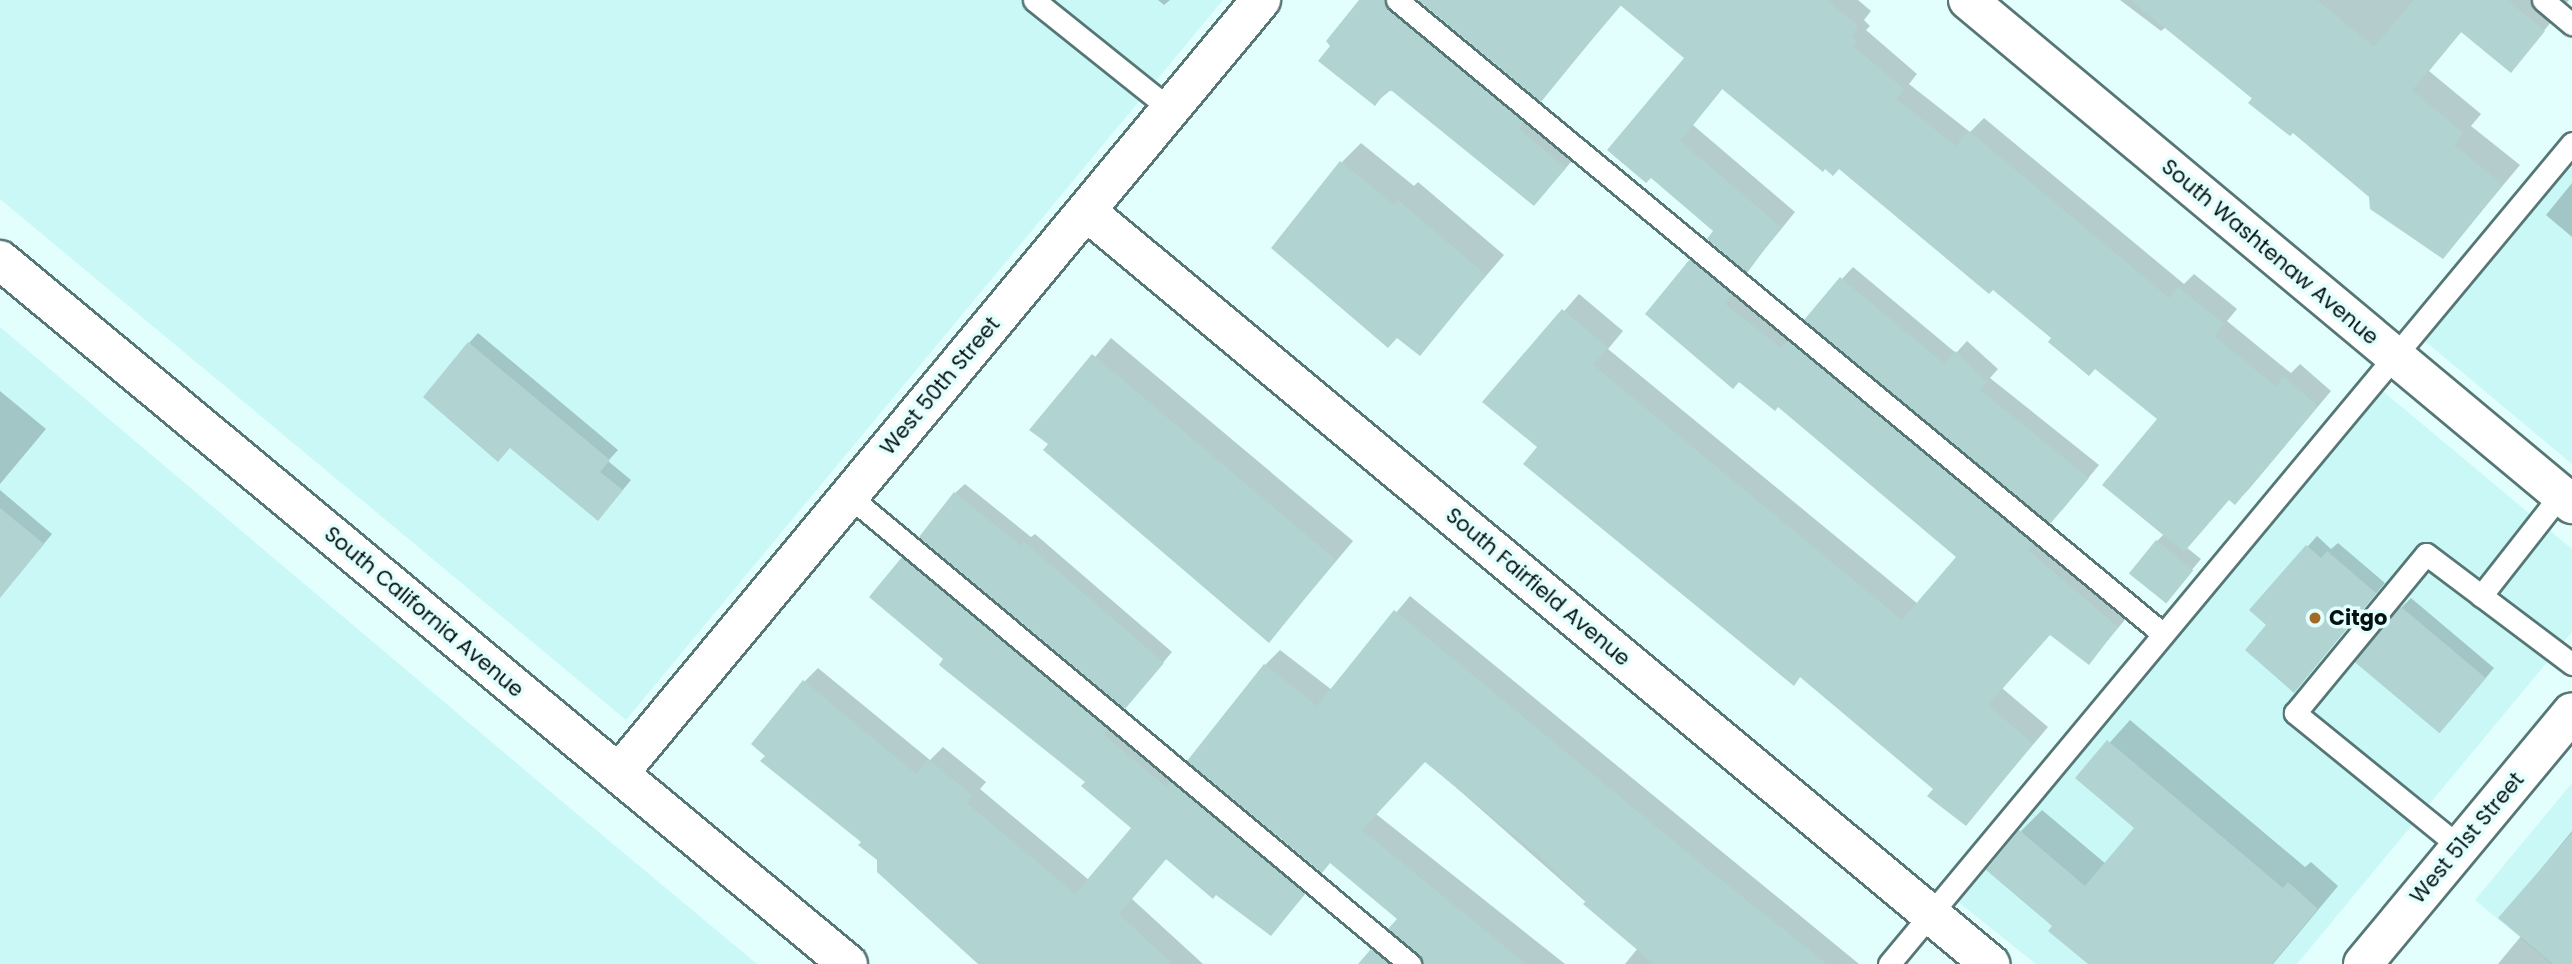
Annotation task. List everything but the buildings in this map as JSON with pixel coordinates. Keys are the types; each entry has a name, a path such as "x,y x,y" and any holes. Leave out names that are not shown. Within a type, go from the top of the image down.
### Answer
{"street":[{"name":"West 50th Street","path":"619,773 1261,0"},
{"name":"South Washtenaw Avenue","path":"1968,0 2566,499"},
{"name":"South Fairfield Avenue","path":"1086,211 1990,964"},
{"name":"South California Avenue","path":"0,260 848,964"},
{"name":"West 51st Street","path":"2363,964 2572,712"}],"lane":[{"path":"1034,0 1170,109"},
{"path":"1397,0 2163,634"},
{"path":"2543,0 2572,24"},
{"path":"1889,964 2572,143"},
{"path":"849,495 1410,964"},
{"path":"2481,596 2566,499"},
{"path":"2460,847 2295,713 2426,554 2572,664"}],"shaded area":[{"path":"0,0 1223,0 626,720 0,199"},
{"path":"2572,142 2572,464 2414,332"},
{"path":"0,327 571,809 757,964 0,964"},
{"path":"2372,382 2572,549 2572,632 2297,964 2036,964 1947,893"},
{"path":"2572,783 2572,964 2552,964 2475,900"}],"place":[{"name":"Citgo","path":"2315,618"}]}
